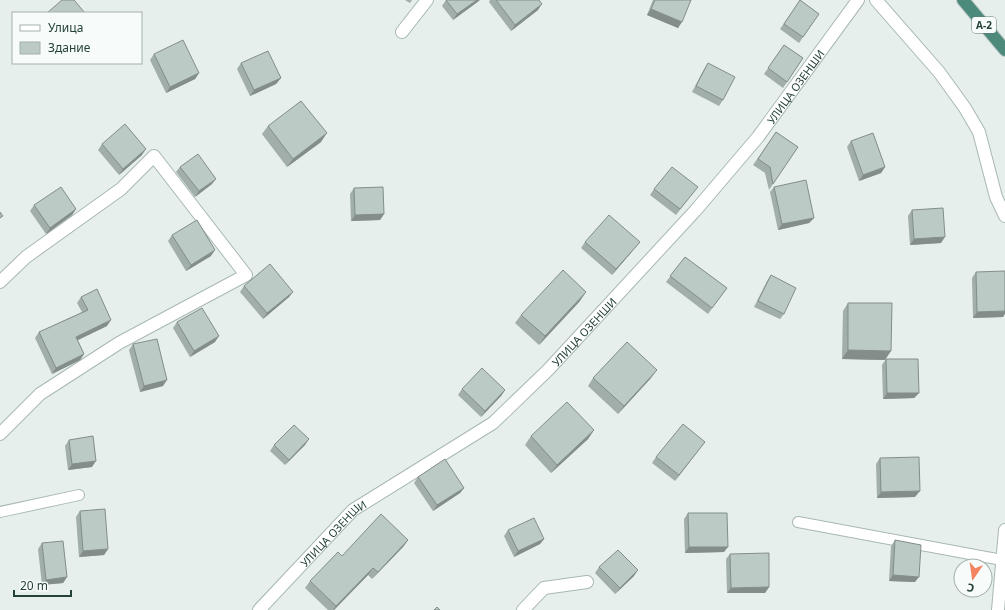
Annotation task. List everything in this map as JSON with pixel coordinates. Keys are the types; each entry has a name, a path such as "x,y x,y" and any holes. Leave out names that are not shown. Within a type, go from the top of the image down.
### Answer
{"highway":[{"name":"A-2","path":"963,0 1005,50"}],"street":[{"path":"402,32 428,0"},
{"name":"УЛИЦА ОЗЕНШИ","path":"259,610 353,510 493,423 548,370 695,211 748,149 858,0"},
{"path":"876,0 939,72 965,108 979,132 996,197 1005,216"},
{"path":"0,282 26,257 121,189 154,156 246,275 118,343 40,394 0,434"},
{"path":"998,610 1005,530"},
{"path":"523,610 544,588 587,582"}],"lane":[{"path":"0,512 79,495"},
{"path":"798,522 1002,560"}],"building":[{"path":"62,0 74,0 84,12 48,12"},
{"path":"446,0 477,0 457,14"},
{"path":"496,0 539,0 542,4 515,25"},
{"path":"655,0 691,0 682,22 651,9"},
{"path":"800,0 819,14 803,37 784,24"},
{"path":"183,40 199,73 170,87 154,54"},
{"path":"784,45 803,58 787,82 768,68"},
{"path":"268,51 281,78 254,90 241,63"},
{"path":"708,63 735,77 723,100 696,86"},
{"path":"301,101 327,133 293,159 268,126"},
{"path":"125,124 146,149 123,169 102,144"},
{"path":"776,132 798,147 773,184 770,167 758,159"},
{"path":"873,133 885,167 863,175 851,141"},
{"path":"198,154 216,179 199,191 180,167"},
{"path":"672,167 698,187 680,209 654,189"},
{"path":"806,180 814,218 782,224 774,187"},
{"path":"61,187 76,209 50,228 34,205"},
{"path":"383,187 384,214 355,215 354,188"},
{"path":"943,208 945,237 914,239 912,210"},
{"path":"609,215 640,242 616,269 585,242"},
{"path":"197,220 215,250 191,265 172,235"},
{"path":"685,257 727,288 712,308 670,276"},
{"path":"270,264 293,292 267,313 244,286"},
{"path":"563,270 586,292 545,336 521,315"},
{"path":"1005,271 1005,311 977,312 976,272"},
{"path":"771,275 796,288 784,314 758,301"},
{"path":"97,289 111,320 76,337 84,354 56,368 39,332 88,310 81,297"},
{"path":"848,303 892,303 891,351 848,350"},
{"path":"202,308 219,336 194,351 177,322"},
{"path":"157,339 167,380 144,386 133,344"},
{"path":"627,342 657,370 624,406 593,378"},
{"path":"886,359 918,359 919,393 887,393"},
{"path":"482,368 505,390 485,411 462,389"},
{"path":"567,402 594,430 557,465 531,436"},
{"path":"683,424 705,442 679,475 656,457"},
{"path":"294,425 309,439 289,460 274,445"},
{"path":"93,436 96,461 72,464 69,440"},
{"path":"919,457 920,491 881,492 880,458"},
{"path":"445,459 464,488 437,505 418,477"},
{"path":"105,509 108,549 83,551 80,511"},
{"path":"688,513 727,513 728,547 689,547"},
{"path":"381,514 408,540 378,572 373,568 336,606 310,581 338,552 342,556"},
{"path":"534,518 544,539 518,551 508,530"},
{"path":"895,540 921,545 919,577 893,575"},
{"path":"63,541 67,577 46,580 42,543"},
{"path":"618,550 638,570 620,588 599,567"},
{"path":"769,553 769,587 731,588 730,554"}]}
